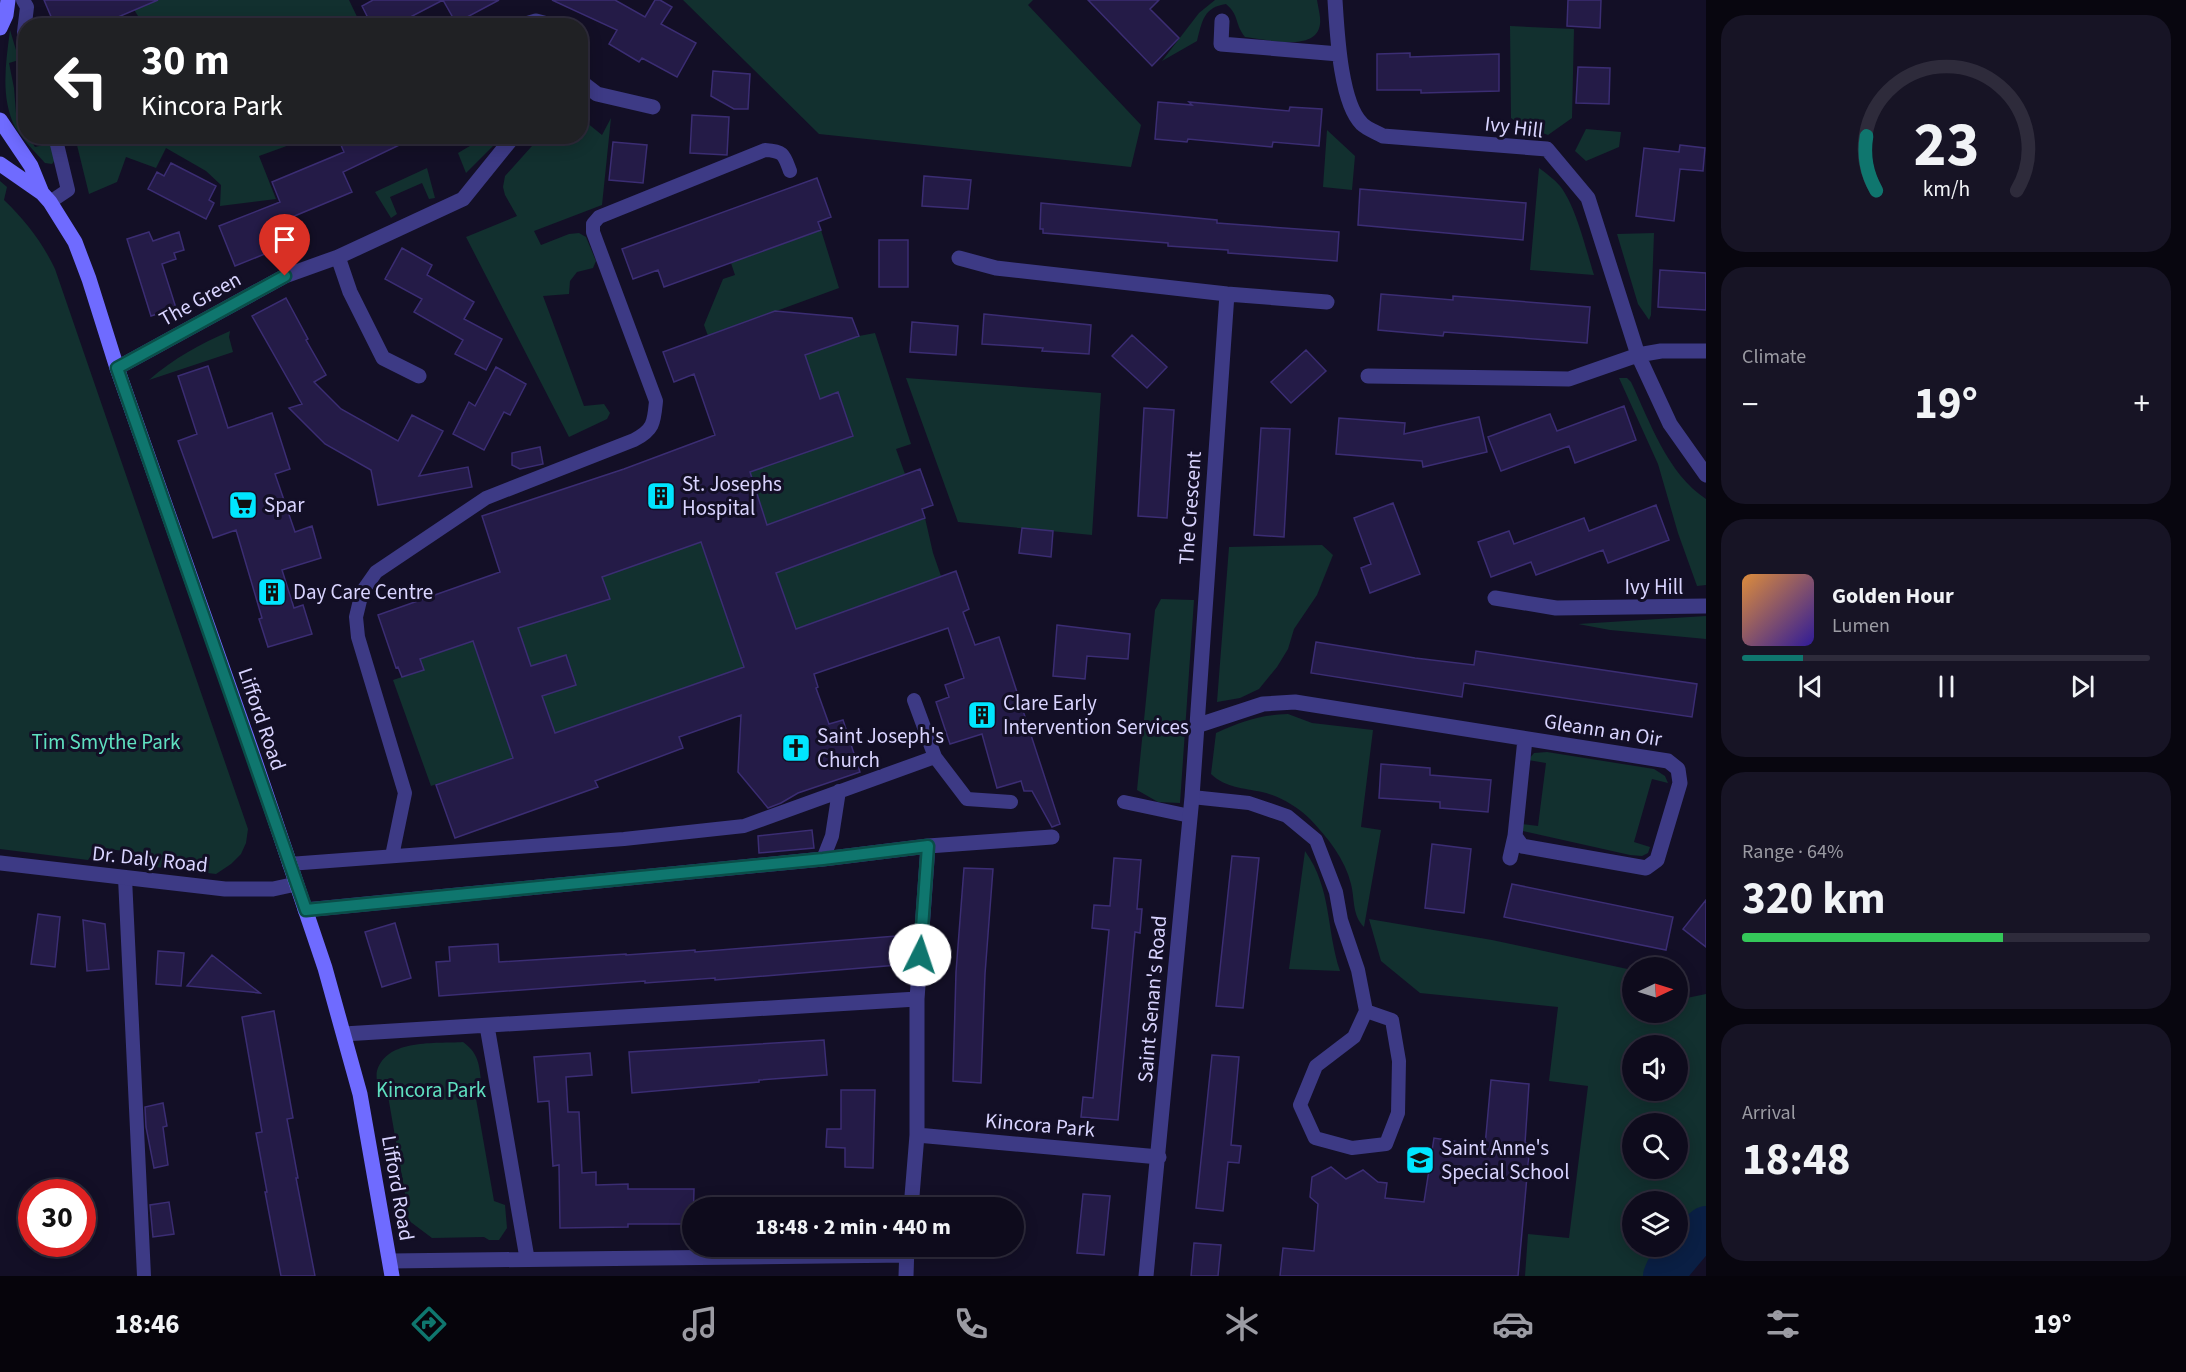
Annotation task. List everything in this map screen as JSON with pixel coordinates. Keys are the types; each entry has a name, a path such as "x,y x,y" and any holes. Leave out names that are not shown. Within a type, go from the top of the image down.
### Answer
{"main road":[{"path":"0,28 6,15 8,0"},
{"name":"Lifford Road","path":"0,120 31,166 46,197 75,242 306,910 325,968 362,1104 391,1268"},
{"name":"Lifford Road","path":"0,164 46,197"}],"street":[{"name":"Ivy Hill","path":"1335,0 1339,54 1350,106 1362,124 1383,136 1547,149 1588,198 1638,355 1670,424 1706,475"},
{"path":"1222,21 1221,44 1339,54"},
{"path":"588,87 597,94 653,107"},
{"name":"The Green","path":"117,368 285,276 338,257 462,199 507,144"},
{"path":"338,257 350,292 383,358 419,376"},
{"path":"959,258 996,268 1227,294 1327,302"},
{"name":"The Crescent","path":"1196,726 1227,294"},
{"path":"1368,376 1569,379 1638,355 1661,351 1706,351"},
{"name":"Ivy Hill","path":"1496,598 1556,608 1706,606"},
{"name":"Gleann an Oir","path":"1196,726 1263,704 1294,702 1668,761 1678,769 1680,783 1657,860 1646,868 1522,846 1515,836"},
{"name":"Saint Senan's Road","path":"1146,1276 1192,797 1196,726"},
{"name":"Gleann an Oir","path":"1510,858 1515,836 1525,739"},
{"path":"306,910 823,859 928,846 1052,837"},
{"path":"912,1197 917,1135 917,999 928,846"},
{"name":"Dr. Daly Road","path":"0,863 225,889 273,890 296,884"},
{"path":"344,1034 917,999"},
{"path":"487,1026 527,1258"},
{"name":"Kincora Park","path":"917,1135 1159,1157"},
{"path":"391,1268 527,1258 682,1255"},
{"path":"906,1276 907,1257"}],"lane":[{"path":"23,0 27,7 27,18"},
{"path":"46,197 68,190 57,144"},
{"path":"392,856 405,793 358,638 356,617 362,592 376,572 486,498 634,440 645,435 654,422 656,401 593,232 593,224 599,217 765,150 778,150 783,154 790,171"},
{"path":"914,700 935,757 966,799 1011,802"},
{"path":"289,864 624,839 744,826 935,757"},
{"path":"823,859 832,836 840,792"},
{"path":"1192,797 1249,802 1287,816 1316,840 1335,891 1341,920 1358,970 1366,1011 1354,1037 1316,1066 1300,1105 1315,1138 1352,1148 1386,1144 1398,1113 1399,1061 1392,1020 1366,1011"},
{"path":"1124,802 1190,816"},
{"path":"125,878 144,1276"}],"green space":[{"path":"128,0 349,0 358,18 137,18"},
{"path":"683,0 1033,0 1028,5 1141,125 1131,167 819,134"},
{"path":"1215,0 1317,0 1320,24 1317,33 1310,39 1300,41 1245,37 1235,16 1226,4 1208,12 1197,41 1162,61 1199,13"},
{"path":"1510,26 1574,29 1572,118 1548,135 1521,125 1511,118"},
{"path":"10,30 18,57 18,60 9,63 18,117 18,131 7,104 5,79"},
{"path":"611,118 602,205 534,231 541,245 569,234 579,233 586,237 596,261 593,268 577,272 570,281 569,294 543,296 584,406 604,404 610,413 607,419 569,437 466,237 517,216 505,195 503,187 505,176 534,144 588,144 588,124 602,135"},
{"path":"1586,129 1621,132 1619,147 1586,161 1575,151"},
{"path":"1327,130 1355,156 1352,190 1323,187"},
{"path":"27,144 33,144 35,147 51,144 56,159 52,164 45,163"},
{"path":"77,144 292,144 259,156 276,199 220,206 221,185 206,171 166,148 156,168 126,157 117,182 89,194"},
{"path":"473,144 494,145 466,173 458,153"},
{"path":"427,168 435,198 429,199 422,183 390,197 397,214 391,218 375,192"},
{"path":"1539,168 1560,186 1566,195 1580,229 1594,275 1530,270"},
{"name":"Tim Smythe Park","path":"0,181 7,187 4,200 33,232 55,269 248,829 246,843 241,854 216,874 138,865 136,852 96,848 88,860 0,849"},
{"path":"821,230 839,288 708,336 704,325 723,279 735,275 731,263"},
{"path":"1654,233 1649,320 1638,304 1617,234"},
{"path":"230,331 229,337 233,352 149,380 188,352"},
{"path":"875,333 911,444 896,449 905,474 767,525 742,475 838,393 820,399 814,380 766,368 859,336"},
{"path":"906,378 1101,393 1092,535 958,522"},
{"path":"1619,378 1627,378 1631,382 1670,461 1692,488 1706,499 1706,585 1697,586 1678,533 1658,464"},
{"path":"925,518 941,576 796,629 776,573"},
{"path":"701,542 744,667 555,733 542,696 576,685 566,655 531,666 518,628 609,599 602,577"},
{"path":"1322,545 1333,555 1317,595 1294,629 1288,649 1277,667 1259,689 1240,698 1217,702 1229,547"},
{"path":"1161,599 1194,600 1180,803 1158,802 1137,790 1155,610"},
{"path":"1706,616 1706,639 1610,630 1578,624"},
{"path":"473,641 513,758 431,786 393,680 423,670 420,659"},
{"path":"1288,714 1312,723 1373,730 1361,827 1381,830 1364,927 1357,917 1345,866 1329,841 1310,819 1281,799 1262,792 1229,785 1211,774 1216,733 1251,719"},
{"path":"1547,752 1654,769 1665,776 1668,783 1652,779 1634,842 1650,847 1648,853 1642,856 1630,855 1523,831 1521,824 1538,826 1546,763 1528,760 1534,753"},
{"path":"1305,851 1320,880 1340,971 1289,969"},
{"path":"1369,919 1492,940 1622,968 1622,1023 1688,1023 1688,998 1706,994 1706,1254 1686,1276 1525,1276 1528,1234 1569,1238 1588,1086 1549,1081 1558,1007 1420,993 1381,961"},
{"name":"Kincora Park","path":"463,1042 473,1052 479,1068 482,1088 475,1093 494,1201 505,1205 507,1228 499,1240 489,1240 484,1237 432,1238 400,1214 398,1207 406,1200 387,1090 377,1085 377,1071 382,1060 401,1048 427,1043"}],"building":[{"path":"44,0 158,0 116,18 52,18"},
{"path":"373,0 443,0 408,18 368,18 362,6"},
{"path":"443,0 499,0 465,18 453,18"},
{"path":"552,0 615,0 645,17 655,0 660,0 672,7 661,24 696,43 677,77 642,58 639,62 609,44 617,30"},
{"path":"1088,0 1159,0 1150,9 1179,38 1152,66"},
{"path":"1568,0 1601,0 1600,28 1567,26"},
{"path":"1410,53 1410,57 1499,54 1499,91 1421,93 1421,90 1377,90 1377,54"},
{"path":"1578,67 1610,68 1609,104 1576,103"},
{"path":"713,71 750,74 748,109 734,109 711,96"},
{"path":"1158,102 1192,105 1189,102 1289,111 1290,107 1322,109 1319,146 1273,142 1272,147 1188,139 1187,142 1155,139"},
{"path":"692,115 729,117 727,155 690,153"},
{"path":"613,142 647,145 643,183 609,180"},
{"path":"340,144 401,144 343,172 352,192 273,225 282,247 235,266 219,226 280,202 272,182 344,152"},
{"path":"1680,145 1705,148 1703,171 1680,169 1674,221 1636,216 1644,148 1679,152"},
{"path":"171,163 216,186 209,200 214,203 206,219 148,189 157,172 164,176"},
{"path":"924,176 971,180 968,209 922,206"},
{"path":"817,178 831,217 818,222 821,230 664,287 658,270 633,279 622,249"},
{"path":"1360,189 1526,203 1523,240 1358,225"},
{"path":"1041,203 1217,220 1217,223 1339,232 1337,261 1228,253 1228,250 1168,246 1168,243 1043,233 1043,229 1040,229"},
{"path":"149,232 153,241 179,232 184,250 174,253 176,259 162,264 176,308 151,316 127,239"},
{"path":"879,240 908,240 908,287 879,287"},
{"path":"402,248 432,265 427,275 474,302 464,319 502,339 486,370 455,354 463,340 414,312 422,299 385,279"},
{"path":"1660,270 1706,273 1706,310 1658,307"},
{"path":"1381,294 1453,300 1453,296 1590,307 1587,343 1444,332 1443,336 1378,330"},
{"path":"286,298 326,375 314,382 341,409 398,441 412,415 443,431 419,476 468,467 472,487 378,505 371,470 325,444 289,408 302,404 252,316"},
{"name":"St. Josephs Hospital","path":"775,311 852,318 859,336 805,355 820,399 838,392 853,436 750,472 767,525 920,469 933,505 922,509 925,518 776,573 796,629 956,571 969,609 963,612 975,645 999,637 1060,824 1052,827 1032,791 1024,791 1021,781 997,788 982,734 950,744 936,702 949,697 945,685 964,678 948,628 814,674 818,687 816,688 829,724 843,720 860,772 798,793 768,808 738,772 741,715 679,737 683,748 595,781 598,787 455,838 436,785 513,758 473,641 420,659 424,670 402,677 398,667 396,668 378,615 500,572 482,516 624,469 715,435 694,374 674,382 663,352","holes":["701,542 744,667 555,733 542,696 576,685 566,655 531,666 518,628 610,599 602,577"]},
{"path":"984,314 1091,325 1089,354 982,344"},
{"path":"912,322 958,326 956,355 910,352"},
{"path":"1132,335 1167,367 1147,388 1112,356"},
{"path":"1306,350 1326,371 1291,403 1271,382"},
{"path":"208,366 228,428 272,413 290,469 275,474 295,532 312,526 321,558 282,570 294,608 303,605 312,634 268,647 259,619 262,618 236,530 213,538 178,441 197,434 178,376"},
{"path":"496,367 526,384 510,415 504,412 484,450 453,434 469,402 475,406"},
{"path":"1624,406 1636,440 1575,463 1569,446 1501,471 1488,437 1550,414 1557,431"},
{"path":"1144,408 1174,410 1167,518 1138,516"},
{"path":"1479,417 1487,452 1423,467 1422,461 1336,454 1339,418 1405,423 1404,434"},
{"path":"1261,428 1290,429 1284,537 1254,535"},
{"path":"540,447 543,464 520,469 512,465 512,453"},
{"path":"1393,503 1420,574 1370,593 1361,568 1371,564 1354,518"},
{"path":"1656,505 1669,540 1608,563 1603,550 1536,575 1531,562 1491,577 1478,542 1509,531 1514,544 1584,518 1589,531"},
{"path":"1022,528 1053,531 1051,557 1019,553"},
{"path":"1057,625 1130,634 1128,659 1087,656 1085,679 1053,676"},
{"path":"1316,642 1474,665 1476,651 1697,684 1692,717 1464,683 1462,697 1311,673"},
{"path":"1381,764 1430,768 1430,775 1491,780 1488,812 1440,808 1440,802 1379,798"},
{"path":"812,830 814,848 759,853 758,836"},
{"path":"1432,844 1471,849 1464,913 1425,908"},
{"path":"1232,856 1259,858 1243,1008 1216,1006"},
{"path":"1114,858 1141,860 1137,909 1142,909 1140,933 1135,932 1118,1120 1081,1117 1083,1097 1093,1098 1109,930 1092,928 1094,905 1110,906"},
{"path":"964,868 993,869 985,974 981,1083 953,1081 956,972"},
{"path":"1512,884 1673,917 1666,950 1504,917"},
{"path":"1706,900 1706,947 1683,929"},
{"path":"38,914 60,917 55,967 31,964"},
{"path":"83,920 105,924 109,969 87,971"},
{"path":"395,923 411,978 382,987 365,932"},
{"path":"896,936 898,965 715,980 715,978 645,983 645,981 439,996 436,962 450,961 449,947 498,944 499,962 695,950 695,952"},
{"path":"158,951 184,953 181,986 156,984"},
{"path":"212,955 232,971 260,993 187,986"},
{"path":"274,1011 293,1118 287,1119 298,1178 296,1178 315,1276 281,1276 265,1192 267,1192 256,1133 262,1132 242,1017"},
{"path":"824,1040 827,1075 632,1093 629,1052"},
{"path":"590,1053 592,1075 566,1077 568,1112 579,1112 582,1173 596,1172 596,1185 628,1184 628,1189 694,1189 694,1197 682,1197 682,1224 560,1228 559,1165 553,1166 549,1101 538,1102 534,1057"},
{"path":"1212,1055 1239,1057 1231,1145 1241,1146 1239,1163 1228,1162 1223,1211 1196,1208"},
{"path":"1491,1080 1529,1084 1525,1143 1530,1143 1518,1276 1280,1276 1283,1248 1314,1251 1318,1204 1310,1197 1312,1177 1331,1167 1346,1179 1363,1170 1378,1182 1387,1183 1385,1198 1424,1202 1434,1138 1485,1146"},
{"path":"841,1090 875,1090 873,1168 845,1167 845,1148 826,1147 827,1129 841,1129"},
{"path":"163,1103 167,1126 163,1127 168,1165 154,1168 146,1127 145,1107"},
{"path":"1083,1194 1110,1196 1104,1255 1077,1253"},
{"path":"169,1202 174,1234 153,1237 150,1205"},
{"path":"1194,1243 1221,1245 1218,1276 1191,1276"}],"waterway":[{"path":"1664,1276 1695,1236 1706,1227"}],"place":[{"name":"St. Josephs Hospital","path":"661,496"},
{"name":"Spar","path":"243,505"},
{"name":"Day Care Centre","path":"272,592"},
{"name":"Clare Early Intervention Services","path":"982,715"},
{"name":"Saint Joseph's Church","path":"796,748"},
{"name":"Saint Anne's Special School","path":"1420,1160"}],"route":[{"path":"285,276 234,306 117,368 306,910 823,859 928,846 920,955"}]}
